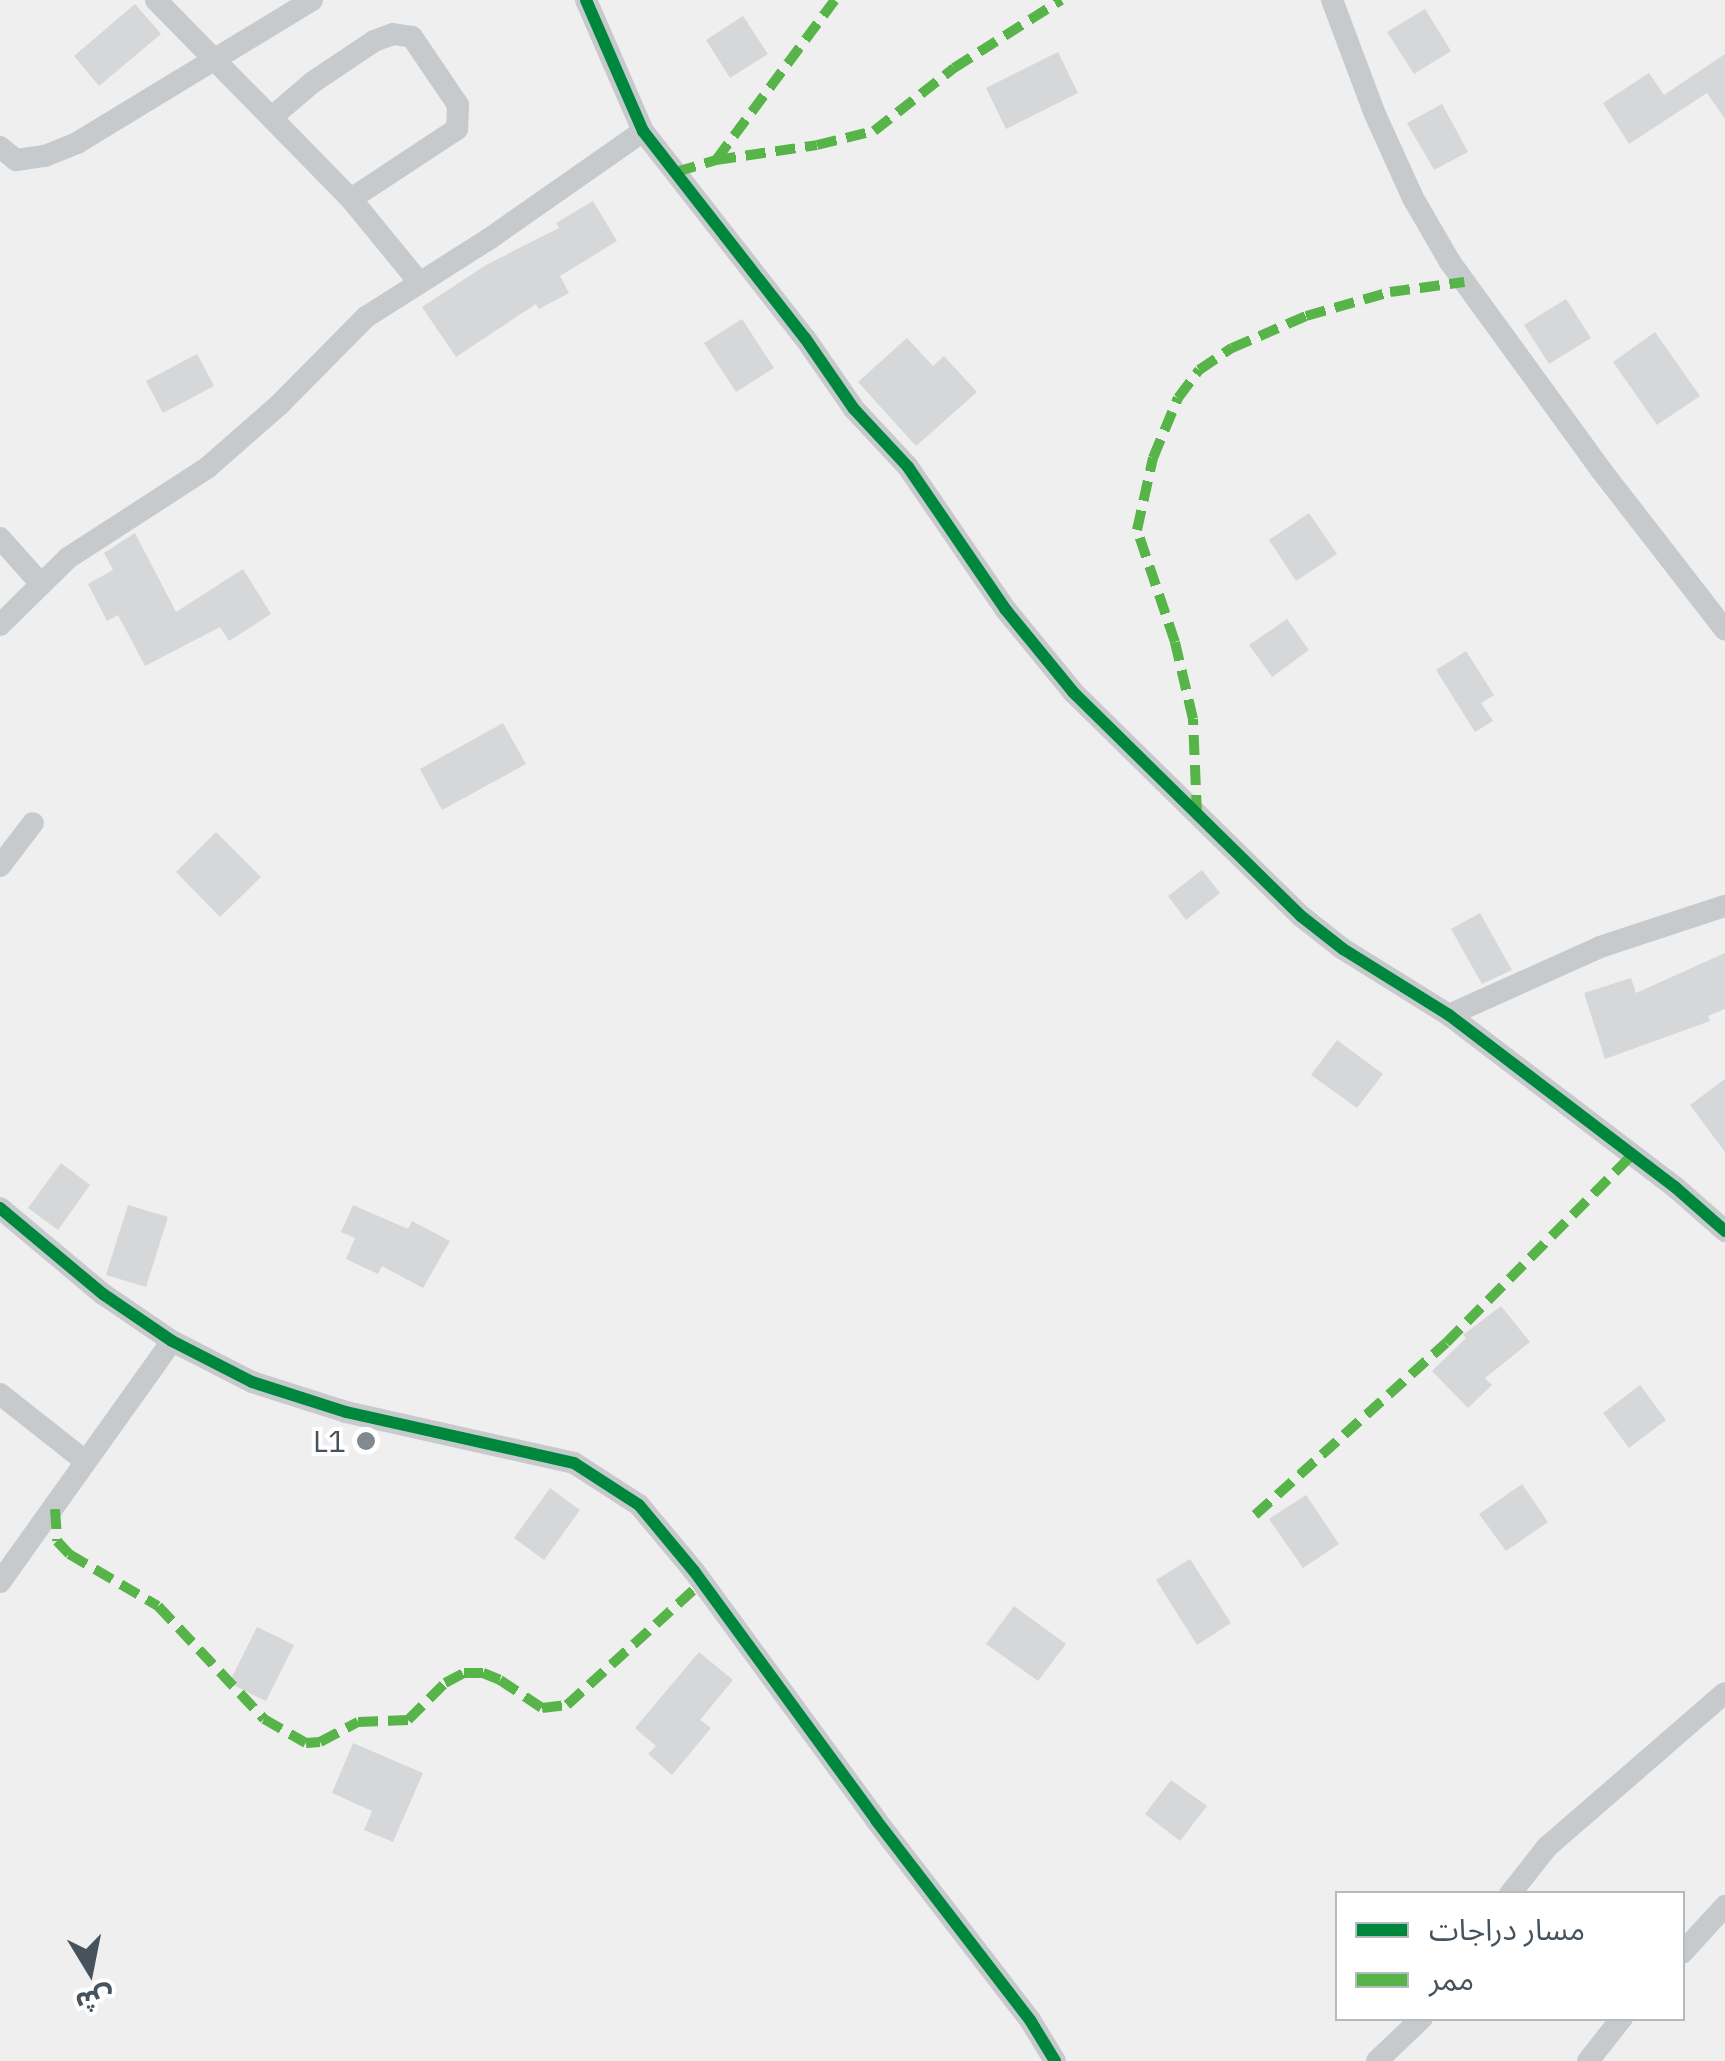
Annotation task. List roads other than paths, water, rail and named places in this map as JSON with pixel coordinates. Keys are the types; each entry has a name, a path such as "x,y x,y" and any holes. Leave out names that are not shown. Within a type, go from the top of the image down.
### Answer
{"street":[{"path":"156,0 352,199 418,281"},
{"path":"0,146 16,160 61,149 312,0"},
{"path":"586,0 643,131 814,349 854,409 908,466 1006,610 1073,692 1300,916 1343,949 1449,1015 1675,1187 1725,1231"},
{"path":"1332,0 1374,112 1414,198 1450,262 1601,470 1725,630"},
{"path":"272,117 313,82 374,41 393,34 412,37 458,105 457,128 352,199"},
{"path":"0,625 90,542 207,468 279,404 366,316 489,239 643,131"},
{"path":"0,538 41,584"},
{"path":"0,866 33,823"},
{"path":"1449,1015 1569,959 1725,906"},
{"path":"0,1208 103,1294 172,1341 252,1382 346,1412 574,1463 638,1506 694,1571 876,1820 1030,2020 1055,2061"},
{"path":"0,1582 172,1341"},
{"path":"1,1398 86,1461"},
{"path":"1512,1891 1547,1847 1725,1693"},
{"path":"1685,1950 1725,1906"},
{"path":"1377,2061 1419,2021"},
{"path":"1588,2061 1620,2021"}],"place":[{"name":"L1","path":"366,1441"}]}
